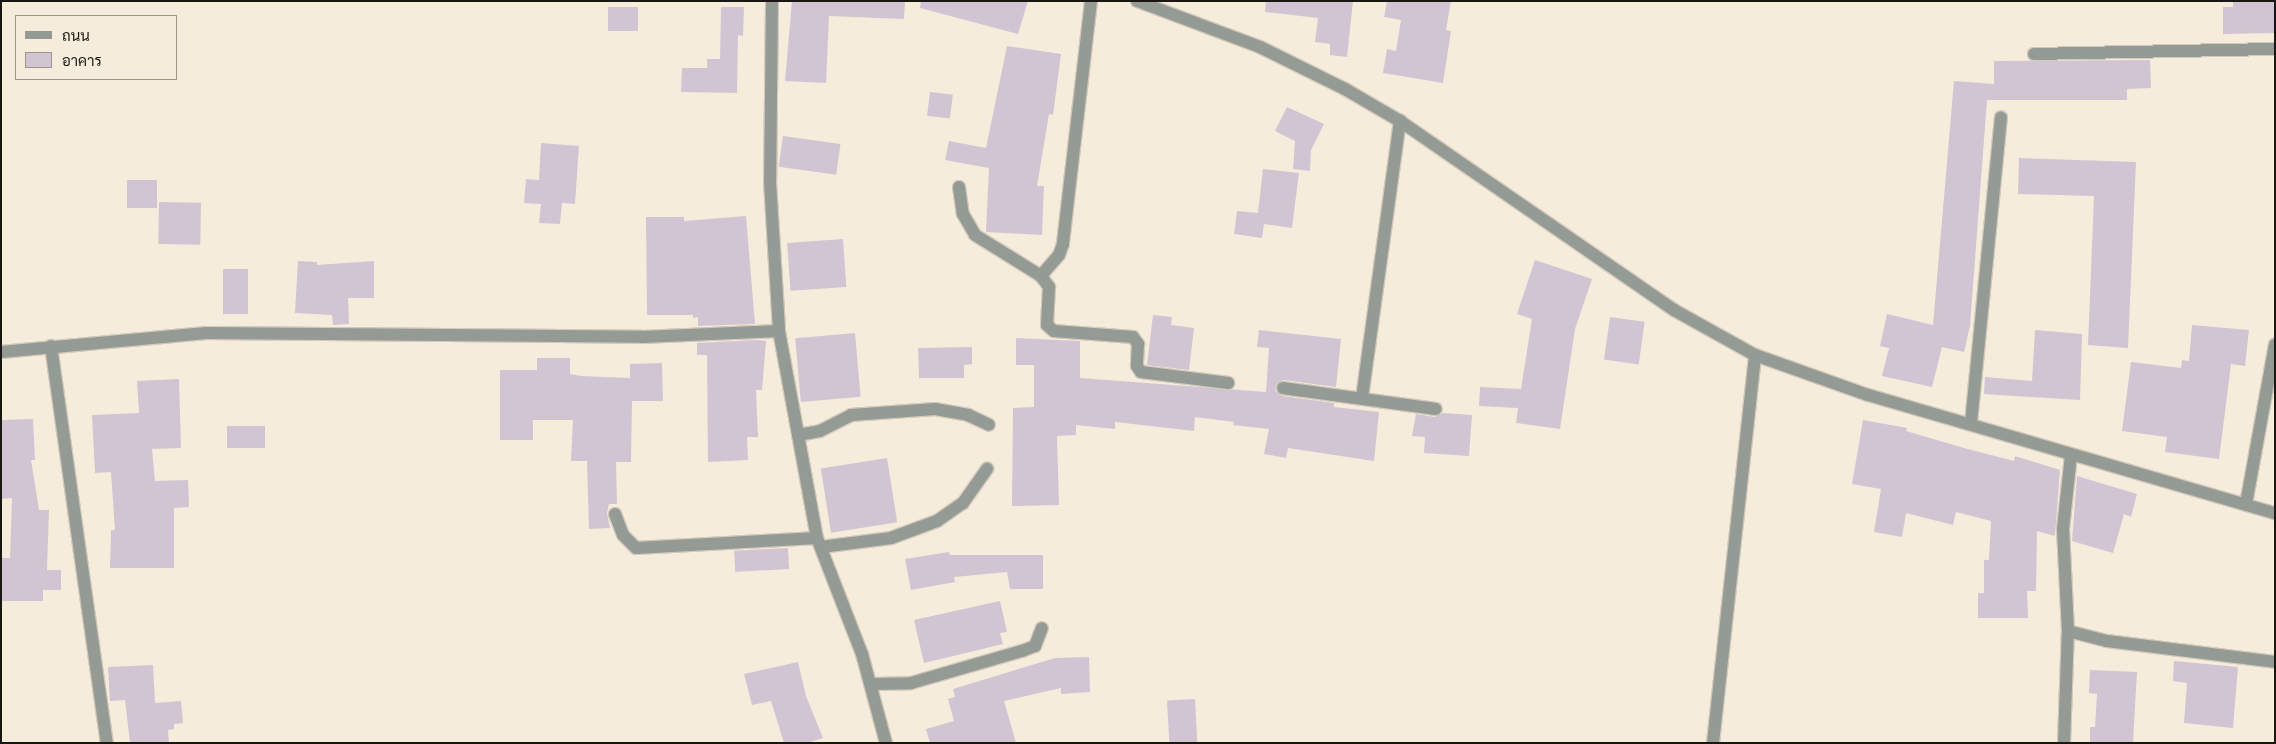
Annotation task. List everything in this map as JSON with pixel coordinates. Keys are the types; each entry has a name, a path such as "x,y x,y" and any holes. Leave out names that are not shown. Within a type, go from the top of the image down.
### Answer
{"street":[{"path":"772,1 770,182 779,330 819,543 872,684 886,743"},
{"path":"1041,276 1059,255 1062,244 1091,1"},
{"path":"1137,1 1260,47 1400,121 1674,310 1756,355 1868,395 1971,423 2072,455 2275,513"},
{"path":"2034,54 2275,49"},
{"path":"1971,423 2001,117"},
{"path":"1362,398 1400,121"},
{"path":"959,187 962,214 975,235 1041,276 1049,287 1047,321 1050,329 1124,334 1138,344 1137,366 1141,372 1228,382"},
{"path":"1,352 206,333 642,337 779,330"},
{"path":"51,346 107,743"},
{"path":"2246,504 2275,346"},
{"path":"1713,743 1756,355"},
{"path":"1283,388 1436,409"},
{"path":"798,434 820,431 851,415 935,409 968,415 989,425"},
{"path":"2064,743 2068,631 2063,529 2072,455"},
{"path":"616,514 622,535 636,548 819,543 891,538 938,521 963,503 987,469"},
{"path":"872,684 911,683 1022,651 1036,646 1042,628"},
{"path":"2068,631 2107,641 2275,662"}],"building":[{"path":"792,1 905,1 904,19 829,16 826,83 785,81"},
{"path":"921,1 1028,1 1018,34 920,8"},
{"path":"1266,1 1353,1 1347,57 1330,55 1330,44 1315,42 1318,18 1265,12"},
{"path":"1387,1 1451,1 1446,30 1451,31 1443,83 1383,73 1387,49 1396,51 1401,20 1384,17"},
{"path":"2233,1 2275,1 2275,33 2223,34 2223,7 2233,7"},
{"path":"608,7 638,7 638,31 608,31"},
{"path":"721,7 744,7 743,36 738,35 737,93 681,92 682,68 707,68 707,59 720,59"},
{"path":"1007,46 1061,54 1053,115 1049,114 1037,186 1044,186 1042,235 986,232 989,168 945,160 949,141 986,148"},
{"path":"2150,60 2151,88 2127,89 2127,100 1987,100 1970,326 1964,352 1942,347 1932,387 1882,376 1889,348 1880,346 1887,314 1933,325 1954,81 1994,84 1994,61"},
{"path":"930,92 953,95 950,119 927,116"},
{"path":"1287,107 1324,124 1311,150 1310,171 1293,169 1295,141 1275,131"},
{"path":"783,136 840,144 836,175 779,167"},
{"path":"541,143 579,146 575,204 562,203 560,224 539,223 541,204 524,203 526,179 539,180"},
{"path":"2019,158 2136,162 2128,348 2088,345 2094,196 2018,194"},
{"path":"1263,169 1299,173 1292,228 1264,224 1262,238 1234,234 1237,211 1258,213"},
{"path":"127,180 157,180 157,208 127,208"},
{"path":"159,202 201,203 200,245 158,244"},
{"path":"746,216 755,324 698,326 698,317 693,318 693,315 647,315 646,217 684,217 684,221"},
{"path":"843,239 846,287 790,291 787,243"},
{"path":"1535,260 1592,279 1575,329 1560,429 1516,423 1518,408 1479,406 1480,387 1521,389 1532,319 1517,314"},
{"path":"298,261 317,262 317,265 374,261 374,298 348,298 349,324 333,325 332,315 295,313"},
{"path":"223,269 248,269 248,314 223,314"},
{"path":"1153,315 1172,317 1171,325 1194,328 1189,370 1147,365"},
{"path":"1610,317 1645,322 1639,364 1604,360"},
{"path":"2192,325 2249,330 2245,366 2231,364 2219,459 2165,452 2167,437 2122,431 2131,362 2181,368 2182,360 2189,361"},
{"path":"1259,330 1341,339 1336,387 1284,380 1277,383 1275,391 1282,396 1334,403 1334,407 1379,412 1374,461 1288,448 1286,458 1264,454 1269,429 1233,425 1234,422 1195,417 1194,431 1115,422 1115,429 1076,425 1076,435 1057,436 1059,505 1012,506 1013,408 1034,407 1034,365 1016,365 1016,338 1080,341 1080,378 1266,392 1269,348 1257,347"},
{"path":"2035,330 2082,334 2080,400 1984,394 1985,377 2032,381"},
{"path":"855,333 861,397 801,402 795,338"},
{"path":"766,341 762,390 756,390 758,437 747,437 748,460 708,462 707,355 697,355 697,343"},
{"path":"972,347 972,364 964,365 964,378 919,378 918,348"},
{"path":"537,358 570,358 570,374 630,378 630,364 662,363 663,401 632,401 631,462 616,462 617,504 609,504 607,513 610,528 589,529 587,461 571,461 573,420 533,420 533,440 500,440 500,370 537,370"},
{"path":"179,379 181,448 152,449 155,481 188,480 189,507 174,508 174,568 110,568 111,530 115,530 111,472 95,473 92,415 139,413 137,381"},
{"path":"1443,413 1472,415 1469,456 1424,453 1425,437 1412,436 1416,414 1435,417"},
{"path":"33,419 35,460 31,460 39,510 49,510 47,570 61,570 61,590 43,590 43,601 1,601 1,558 10,558 12,498 1,499 1,420"},
{"path":"1863,420 1907,428 1906,431 1964,448 2014,461 2015,456 2060,470 2055,536 2037,531 2036,591 2027,591 2028,618 1978,618 1978,593 1984,593 1984,560 1989,560 1991,521 1956,512 1953,525 1906,513 1902,537 1874,532 1881,489 1852,484"},
{"path":"227,426 265,426 265,448 227,448"},
{"path":"887,458 897,522 831,533 821,468"},
{"path":"2077,476 2137,494 2131,517 2124,514 2113,553 2072,541"},
{"path":"788,548 789,569 735,572 734,551"},
{"path":"949,552 950,555 1043,555 1043,589 1010,589 1007,572 954,577 955,582 911,590 905,559"},
{"path":"1000,601 1007,632 1000,633 1003,644 924,663 914,620"},
{"path":"1089,657 1090,692 1061,694 1061,688 1004,701 1016,743 930,743 926,729 954,721 948,699 955,697 953,689 1055,658"},
{"path":"2174,661 2238,667 2233,728 2184,723 2187,683 2173,681"},
{"path":"798,662 806,696 823,738 807,743 784,743 771,701 752,705 744,674"},
{"path":"153,665 155,703 181,701 183,723 174,724 174,729 168,730 169,743 130,743 125,700 110,701 108,667"},
{"path":"2090,670 2137,672 2133,743 2090,743 2090,727 2095,727 2097,694 2089,693"},
{"path":"1195,699 1197,743 1169,743 1167,700"}]}
